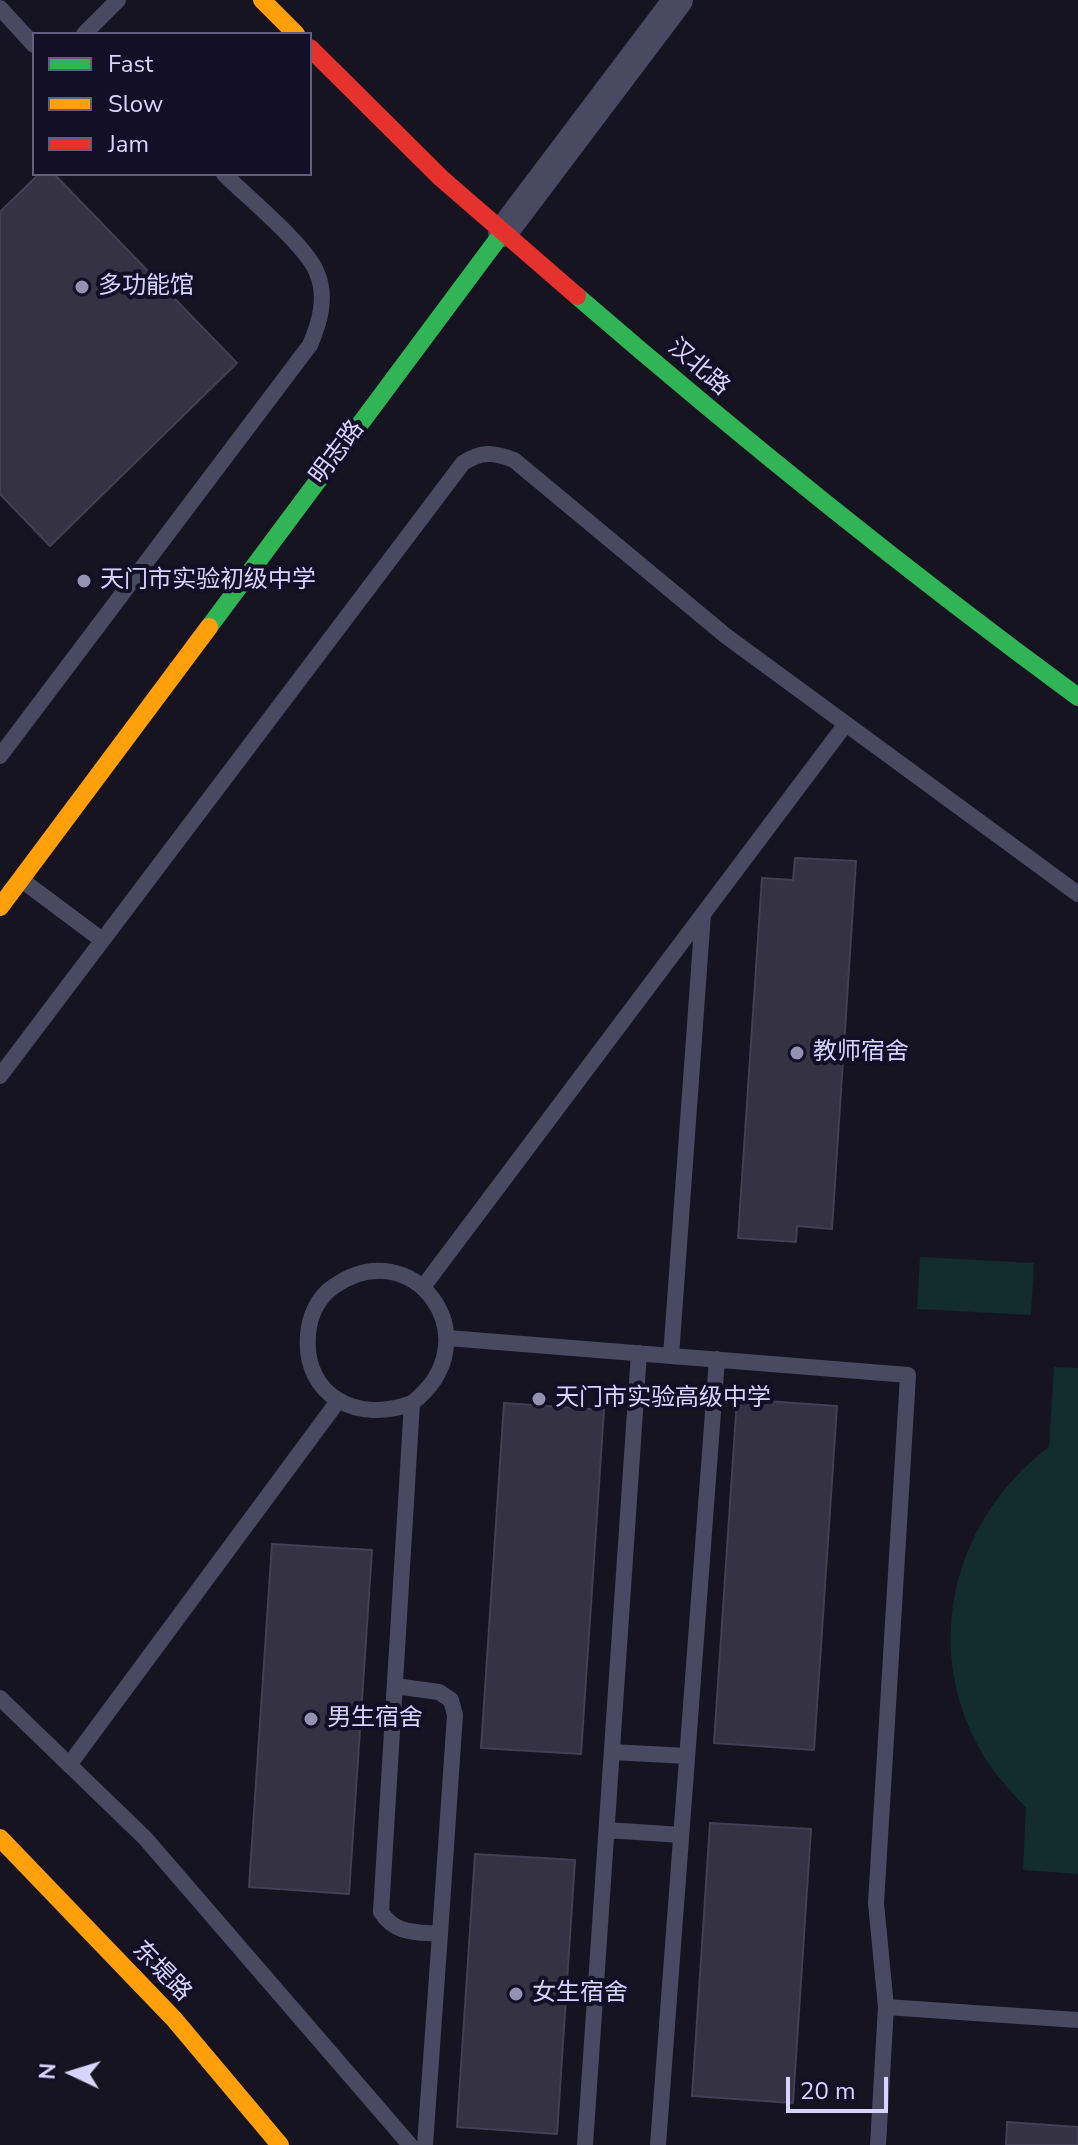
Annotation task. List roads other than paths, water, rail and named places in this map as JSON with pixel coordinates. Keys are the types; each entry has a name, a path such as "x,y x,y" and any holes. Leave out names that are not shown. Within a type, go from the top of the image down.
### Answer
{"street":[{"path":"262,0 294,32"},
{"name":"明志路","path":"0,907 678,0"},
{"name":"汉北路","path":"312,50 441,178 731,429 964,613 1078,697"},
{"name":"东堤路","path":"0,1838 174,2019 280,2145"}],"lane":[{"path":"86,32 118,0"},
{"path":"0,8 32,43"},
{"path":"0,756 310,345 320,323 322,296 317,272 305,254 226,176"},
{"path":"0,1076 463,463 478,454 495,453 514,460 692,609 845,725 1078,894"},
{"path":"423,1287 845,725"},
{"path":"21,879 102,940"},
{"path":"671,1356 703,914"},
{"path":"384,1271 405,1276 423,1287 436,1301 448,1338 439,1376 412,1403 375,1413 338,1401 322,1386 307,1348 308,1327 327,1291 344,1279 364,1272 384,1271"},
{"path":"448,1338 908,1375 876,1903 886,2007 878,2145"},
{"path":"585,2145 639,1353"},
{"path":"658,2145 717,1359"},
{"path":"69,1765 338,1401"},
{"path":"412,1403 381,1912 389,1925 401,1931 440,1934"},
{"path":"395,1686 439,1692 451,1700 455,1715 425,2145"},
{"path":"0,1698 145,1838 410,2145"},
{"path":"612,1752 687,1756"},
{"path":"607,1830 681,1835"},
{"path":"886,2007 1078,2020"}],"place":[{"name":"多功能馆","path":"82,287"},
{"name":"天门市实验初级中学","path":"84,581"},
{"name":"教师宿舍","path":"797,1053"},
{"name":"天门市实验高级中学","path":"539,1399"},
{"name":"男生宿舍","path":"311,1719"},
{"name":"女生宿舍","path":"516,1994"}]}
